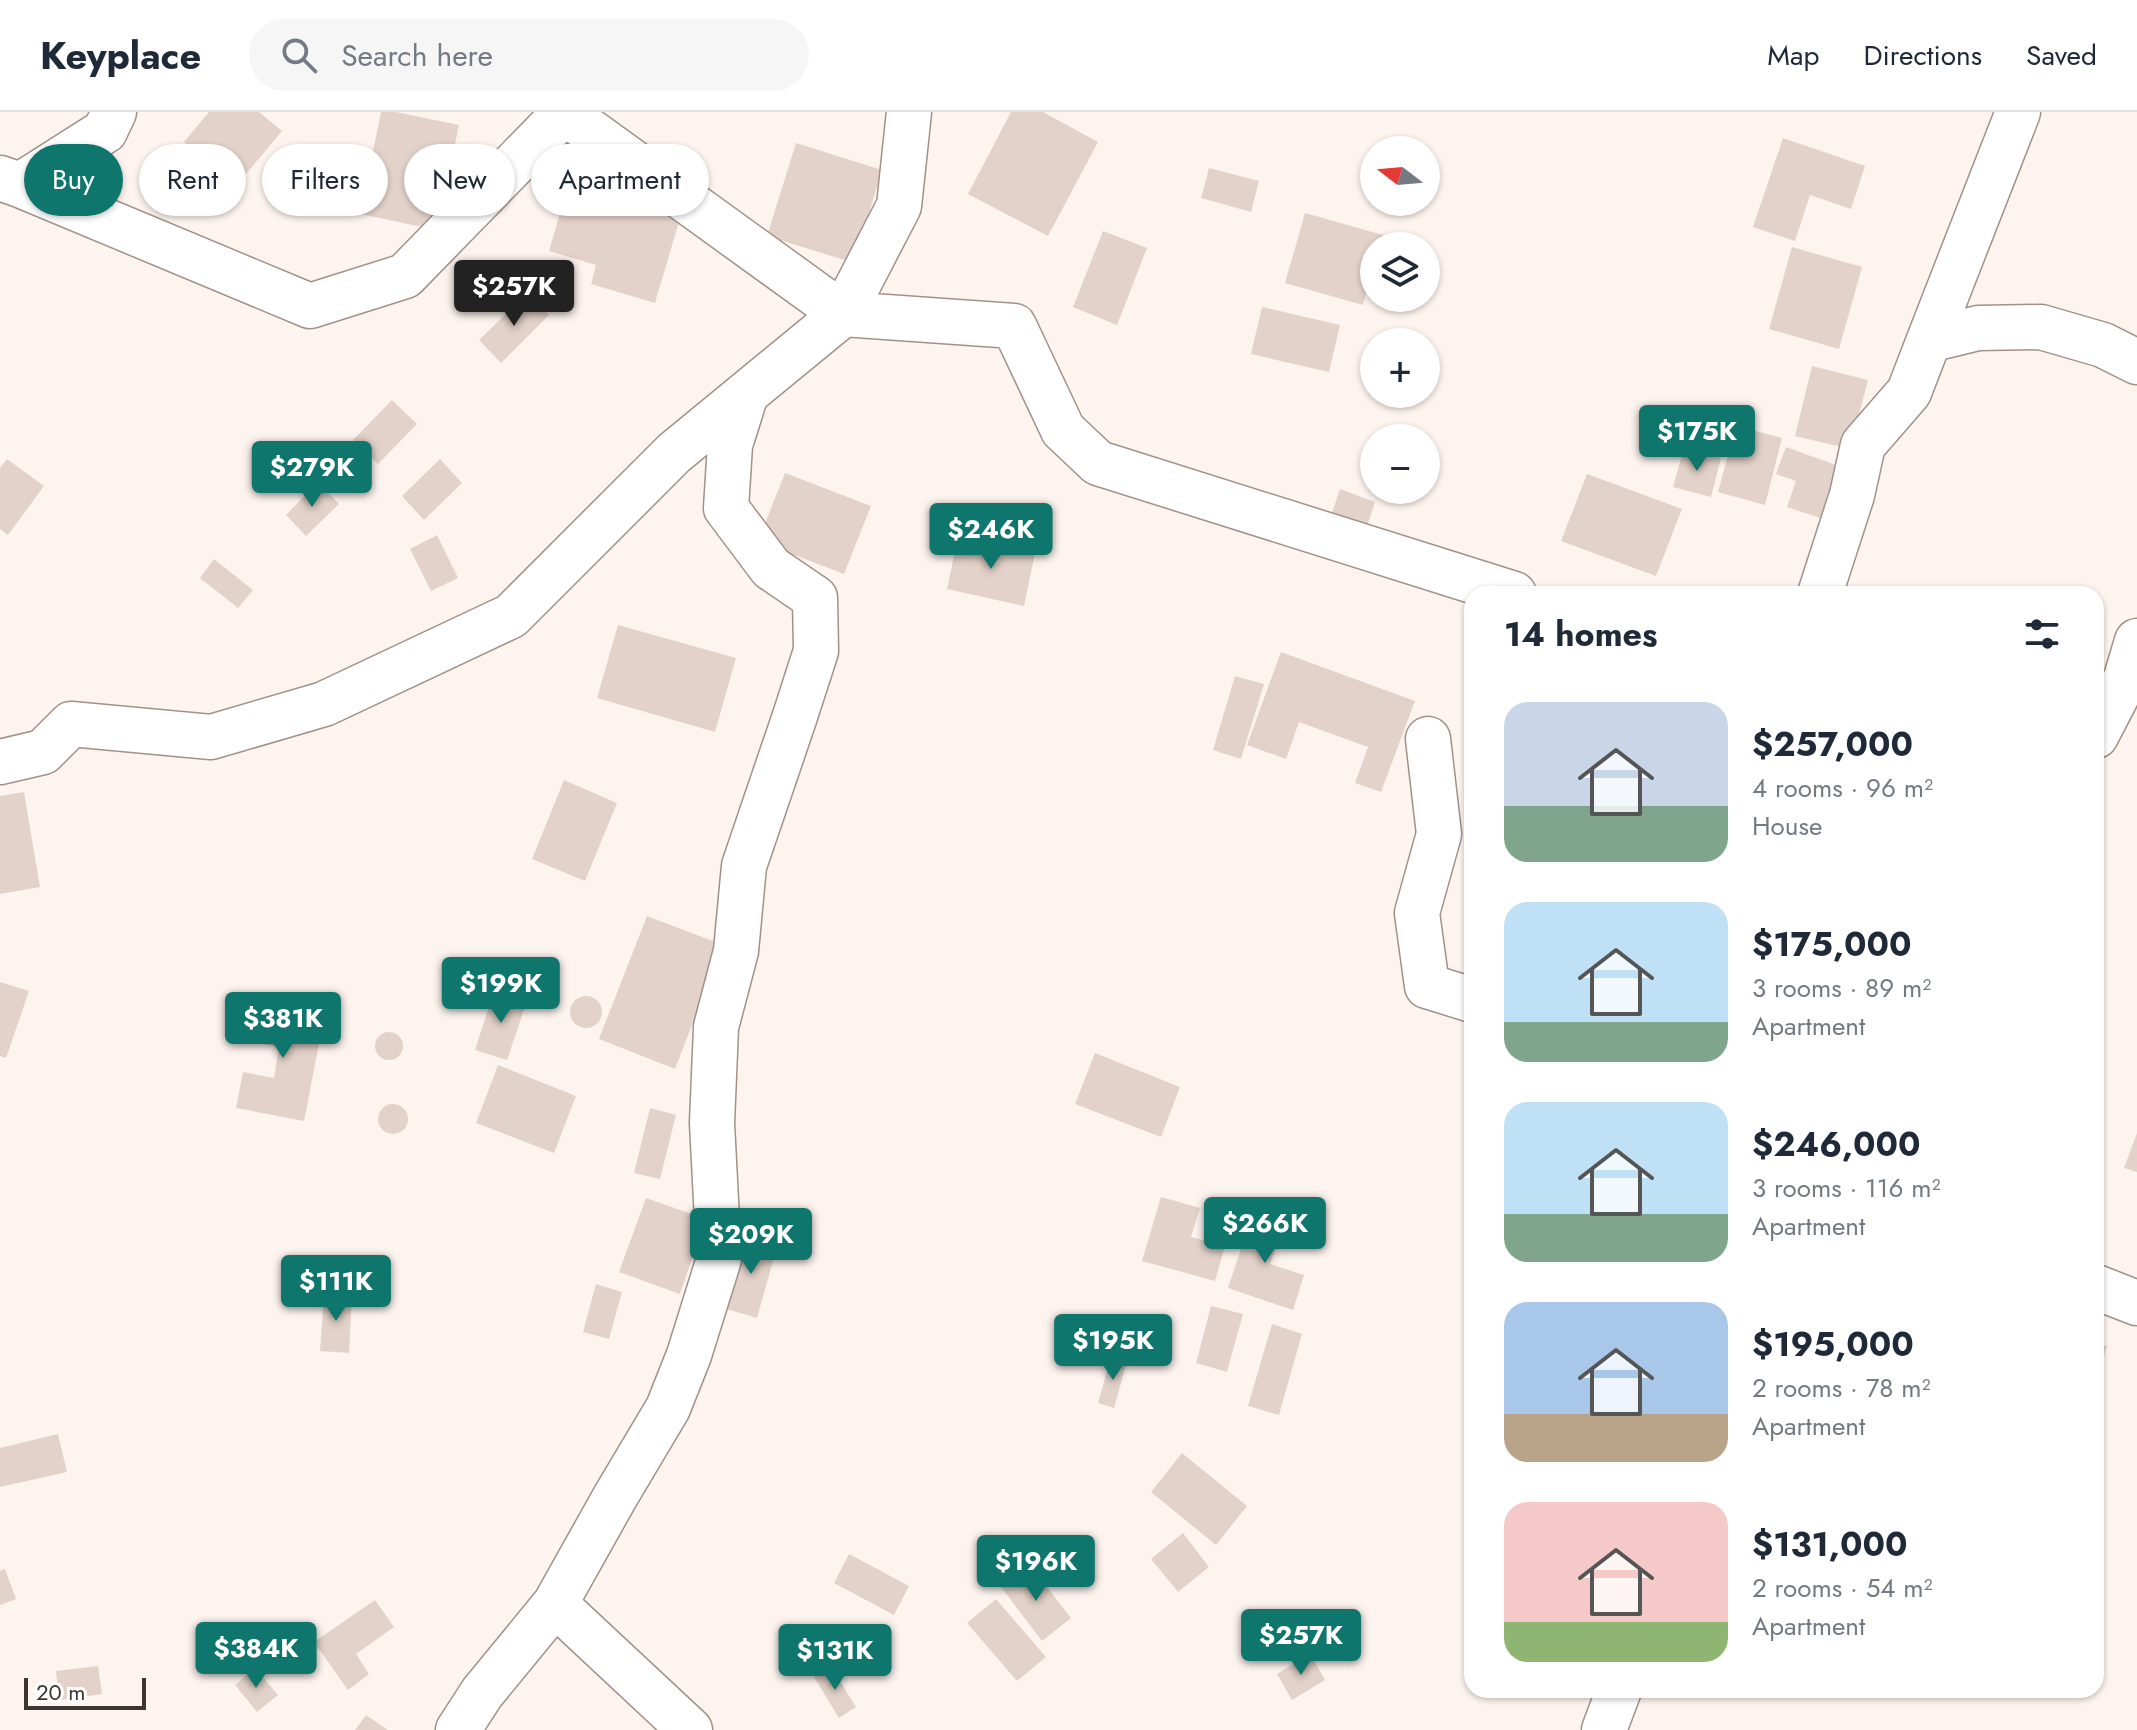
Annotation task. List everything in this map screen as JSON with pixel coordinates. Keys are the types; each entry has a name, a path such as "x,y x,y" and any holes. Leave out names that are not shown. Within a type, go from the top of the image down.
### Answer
{"street":[{"path":"10,181 105,131 114,112"},
{"path":"10,181 310,306 405,276 565,112 843,314 1014,326 1063,430 1098,463 1489,586"},
{"path":"0,762 43,752 71,724 211,737 324,704 511,616 674,453 843,314 899,206 909,112"},
{"path":"1823,586 1852,495 1863,445 1909,392 2018,112"},
{"path":"1929,340 1978,328 2041,327 2103,345 2137,362"},
{"path":"458,1730 482,1693 555,1604 668,1408 689,1355 719,1259 712,1123 716,1027 736,951 744,866 816,651 815,598 771,568 726,508 730,445 746,394"},
{"path":"2104,719 2133,667"},
{"path":"1428,739 1439,834 1417,913 1427,986 1464,998"},
{"path":"2104,1290 2137,1303"},
{"path":"555,1604 690,1730"},
{"path":"1604,1730 1616,1698"}],"building":[{"path":"209,112 259,112 282,131 271,144 262,144 262,155 246,174 246,144 184,142"},
{"path":"381,112 396,112 459,125 455,144 404,144 404,216 440,216 437,230 370,216 388,216 388,144 374,144"},
{"path":"1011,112 1043,112 1098,142 1048,236 968,194"},
{"path":"1783,138 1865,166 1851,209 1810,195 1795,241 1753,227"},
{"path":"796,143 882,170 854,263 767,236"},
{"path":"1209,168 1259,181 1251,212 1201,198"},
{"path":"1305,213 1372,232 1360,232 1360,304 1285,283"},
{"path":"559,216 681,216 655,303 591,284 596,265 549,251"},
{"path":"1103,231 1147,248 1117,325 1073,307"},
{"path":"1792,247 1862,267 1839,349 1769,329"},
{"path":"528,292 549,315 501,363 479,340"},
{"path":"1262,307 1340,325 1329,372 1251,354"},
{"path":"1812,366 1868,380 1850,449 1795,436"},
{"path":"392,400 417,424 378,464 353,440"},
{"path":"1736,426 1782,438 1765,505 1718,492"},
{"path":"1786,447 1841,467 1823,519 1787,507 1796,481 1776,474"},
{"path":"1684,448 1721,458 1711,497 1673,487"},
{"path":"7,459 44,486 8,535 0,529 0,468"},
{"path":"440,459 462,483 424,520 402,496"},
{"path":"785,473 871,506 844,574 758,541"},
{"path":"1587,474 1682,509 1656,576 1561,541"},
{"path":"318,482 339,504 306,536 286,515"},
{"path":"1340,489 1360,496 1360,504 1374,504 1362,542 1326,530"},
{"path":"437,535 458,578 431,591 410,549"},
{"path":"958,536 1035,553 1024,606 947,589"},
{"path":"214,559 253,590 238,608 200,578"},
{"path":"618,625 736,658 715,732 597,698"},
{"path":"1281,652 1415,701 1381,792 1355,783 1368,747 1299,722 1286,759 1247,745"},
{"path":"1235,676 1264,684 1241,759 1213,750"},
{"path":"564,780 617,803 585,881 532,859"},
{"path":"24,792 40,887 0,894 0,796"},
{"path":"647,916 723,945 675,1069 599,1039"},
{"path":"0,982 29,991 6,1058 0,1056"},
{"path":"494,991 527,1001 507,1060 475,1050"},
{"path":"586,996 597,1001 602,1012 597,1023 586,1028 575,1023 570,1012 575,1001"},
{"path":"254,999 325,1013 304,1121 236,1108 243,1072 274,1078 279,1047 247,1041"},
{"path":"389,1032 399,1036 403,1046 399,1056 389,1060 379,1056 375,1046 379,1036"},
{"path":"1095,1053 1180,1087 1161,1137 1075,1104"},
{"path":"498,1065 576,1096 554,1153 476,1123"},
{"path":"393,1104 404,1108 408,1119 404,1130 393,1134 382,1130 378,1119 382,1108"},
{"path":"650,1108 676,1115 660,1179 634,1173"},
{"path":"2137,1133 2137,1172 2124,1168"},
{"path":"1161,1197 1200,1208 1191,1237 1225,1246 1215,1281 1142,1261"},
{"path":"646,1198 706,1219 680,1294 619,1272"},
{"path":"1254,1210 1285,1220 1270,1264 1304,1275 1293,1310 1228,1288"},
{"path":"745,1233 778,1243 757,1318 723,1308"},
{"path":"596,1284 622,1292 609,1339 583,1332"},
{"path":"324,1294 352,1295 349,1353 320,1351"},
{"path":"1211,1306 1243,1314 1227,1372 1196,1363"},
{"path":"1272,1324 1302,1334 1279,1415 1248,1406"},
{"path":"1111,1357 1127,1361 1114,1408 1098,1403"},
{"path":"58,1434 67,1472 0,1487 0,1448"},
{"path":"1182,1453 1247,1506 1216,1545 1151,1492"},
{"path":"1183,1533 1209,1567 1178,1592 1151,1559"},
{"path":"849,1554 909,1586 894,1615 834,1583"},
{"path":"1030,1565 1071,1618 1042,1641 1001,1587"},
{"path":"5,1569 16,1599 0,1605 0,1571"},
{"path":"996,1599 1046,1657 1017,1681 967,1623"},
{"path":"375,1600 394,1627 356,1654 369,1674 348,1690 314,1642"},
{"path":"1310,1654 1325,1680 1292,1700 1277,1674"},
{"path":"98,1666 102,1694 59,1700 56,1671"},
{"path":"831,1667 856,1707 839,1718 814,1677"},
{"path":"255,1668 278,1695 257,1712 235,1685"},
{"path":"366,1715 388,1730 355,1730"}]}
